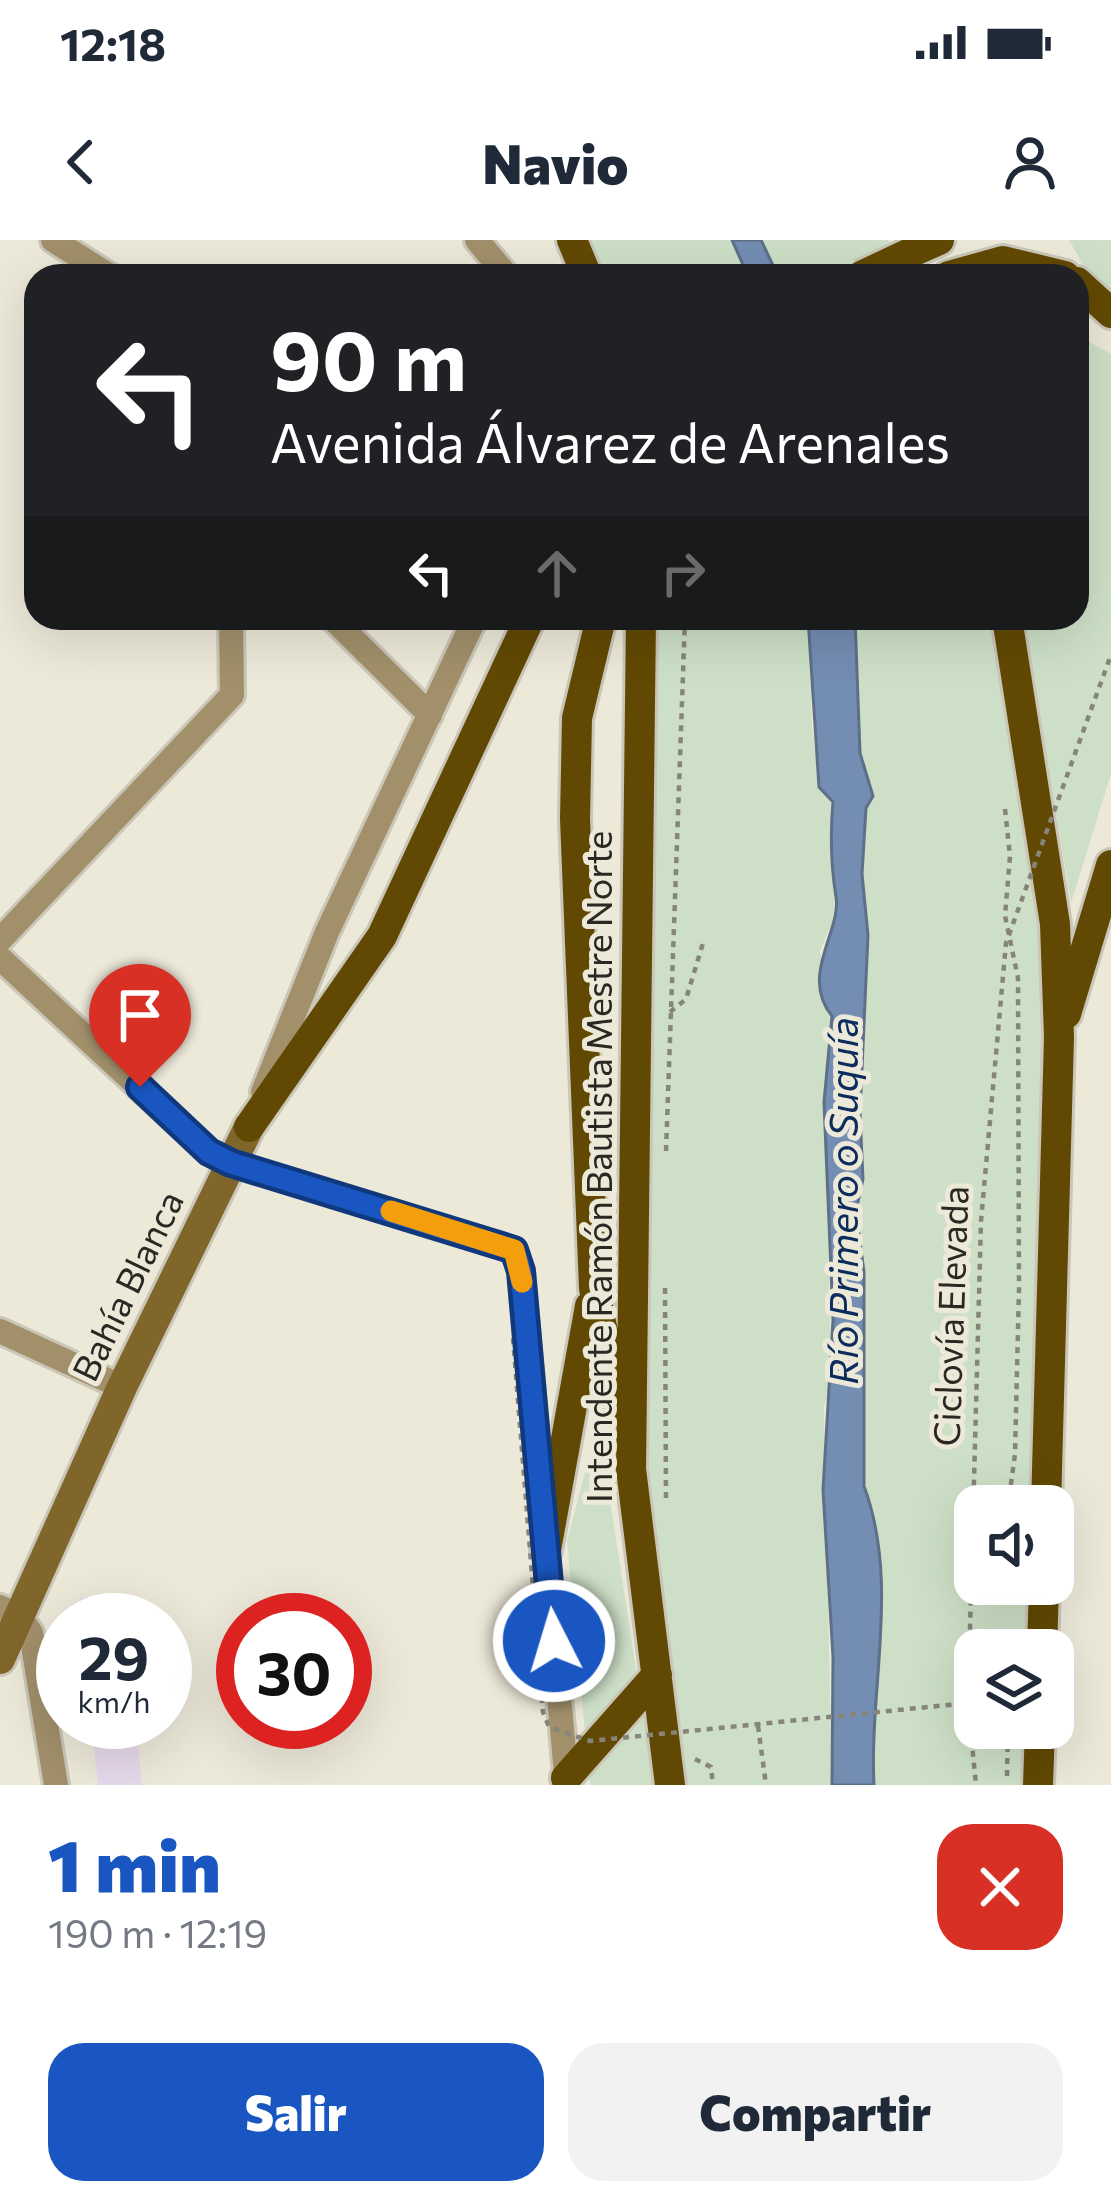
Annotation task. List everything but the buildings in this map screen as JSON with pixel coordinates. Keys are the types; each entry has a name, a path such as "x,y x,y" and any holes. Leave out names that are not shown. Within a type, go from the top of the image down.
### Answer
{"main road":[{"path":"249,1126 382,936 524,630"},
{"path":"598,630 585,671 574,764 594,1288 631,1468"},
{"name":"Intendente Ramón Bautista Mestre Norte","path":"640,630 631,1468 657,1676 680,1778"},
{"path":"1009,630 1055,924 1059,1037 1047,1485"},
{"path":"1059,1037 1111,865"},
{"path":"546,1550 594,1288"},
{"path":"566,1781 657,1676"},
{"path":"1039,1785 1040,1749"}],"street":[{"path":"52,240 91,264"},
{"path":"477,240 497,264"},
{"path":"0,940 232,695 231,630"},
{"path":"344,630 430,715"},
{"name":"Bahía Blanca","path":"0,1660 10,1612 249,1126 327,932 469,630"},
{"path":"0,958 209,1152 231,1163 514,1250 521,1271 566,1781"},
{"path":"0,1331 122,1387"},
{"path":"10,1612 31,1633 44,1689 56,1785"}],"path":[{"path":"666,1153 685,630"},
{"name":"Ciclovía Elevada","path":"970,1629 981,1221 1006,943 1111,655"},
{"name":"Ciclovía Elevada","path":"1005,806 1010,856 1005,916 1018,978 1019,1289 1011,1485"},
{"path":"670,1012 686,999 703,943"},
{"path":"664,1268 666,1514"},
{"path":"513,1338 538,1667 549,1727 590,1742 954,1704"},
{"path":"684,1720 686,1738"},
{"path":"758,1726 766,1785"},
{"name":"Ciclovía Elevada","path":"973,1749 976,1785"},
{"path":"1006,1785 1007,1749"},
{"path":"680,1778 688,1756 706,1762 713,1783"}],"shaded area":[{"path":"94,1749 139,1749 142,1785 98,1785"}],"green space":[{"path":"572,240 732,240 743,264 582,264"},
{"path":"761,240 888,240 901,264 772,264"},
{"path":"1069,240 1111,240 1111,293 1089,273 1089,264 1083,264"},
{"path":"1089,342 1111,354 1111,774 1071,903 1025,630 1089,630"},
{"path":"641,630 808,630 819,786 833,802 836,896 835,916 820,951 832,1015 824,1102 832,1379 824,1407 832,1785 670,1785 631,1469"},
{"path":"855,630 1009,630 1055,924 1046,1485 954,1485 954,1605 1043,1605 1043,1629 954,1629 954,1749 1039,1749 1038,1785 874,1785 882,1597 875,1523 864,1486 864,1272 856,1211 863,1179 860,1113 868,935 862,874 866,808 873,796 860,753"},
{"path":"598,1423 654,1785 590,1785 567,1541"}],"water":[{"path":"732,240 761,240 772,264 743,264"},
{"name":"Río Primero o Suquía","path":"809,630 855,630 860,753 873,796 866,808 862,874 868,935 860,1113 863,1179 856,1211 864,1272 864,1486 875,1523 882,1597 874,1785 832,1785 833,1657 823,1490 833,1320 824,1102 832,1016 823,1001 820,969 836,897 833,802 819,787"}],"slow traffic":[{"path":"391,1211 514,1250 522,1282"}],"route":[{"path":"140,1087 209,1152 231,1163 514,1250 521,1271 554,1641"}]}
